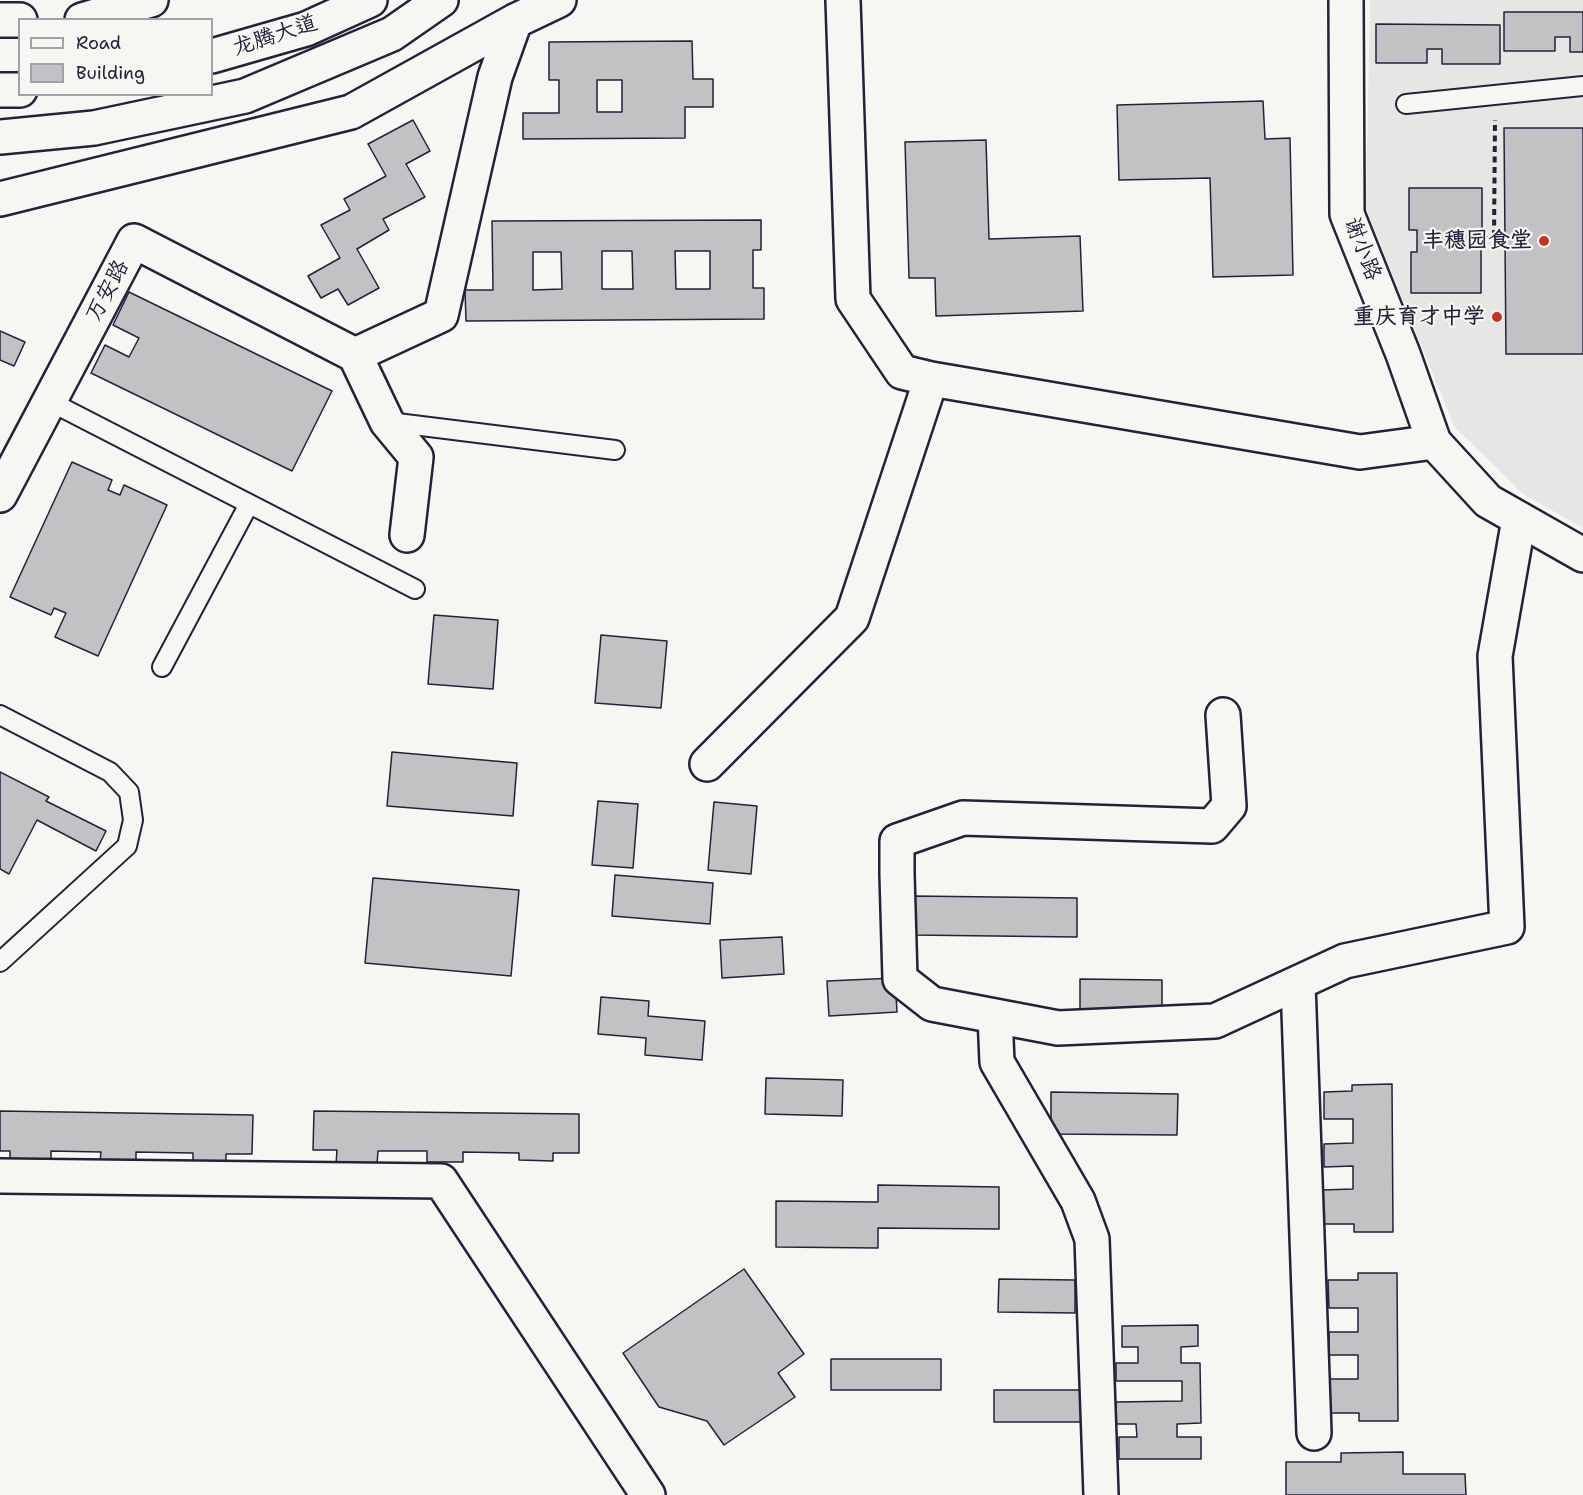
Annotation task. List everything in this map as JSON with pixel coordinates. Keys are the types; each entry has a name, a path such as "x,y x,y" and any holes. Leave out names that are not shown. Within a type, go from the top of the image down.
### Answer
{"main road":[{"path":"89,18 151,0"},
{"name":"龙腾大道","path":"213,56 306,29 370,0"},
{"path":"0,137 94,128 245,96 392,34 441,0"},
{"path":"0,199 351,112 515,21 559,0"},
{"path":"843,0 853,299 902,372 931,379 1360,452 1434,442"},
{"name":"谢小路","path":"1346,0 1347,214 1403,354 1434,442 1488,501 1583,555"},
{"path":"0,20 18,20"},
{"path":"407,535 416,457 387,422 355,355 441,315 495,76 515,21"},
{"path":"0,90 18,90"},
{"name":"万安路","path":"0,495 134,242 355,355"},
{"path":"706,764 852,618 931,379"},
{"path":"1223,715 1229,806 1212,826 963,818 897,842 900,979 932,1004 1058,1028 1215,1021 1345,961 1508,927 1495,656 1519,519"},
{"path":"1298,983 1314,1433"},
{"path":"995,1016 997,1062 1078,1201 1092,1239 1101,1495"},
{"path":"0,1176 441,1181 648,1495"}],"lane":[{"path":"1406,104 1583,86"},
{"path":"49,401 415,589"},
{"path":"387,422 615,450"},
{"path":"162,668 249,504"},
{"path":"0,716 110,772 129,792 133,820 127,846 0,962"}],"path":[{"path":"1475,238 1494,238 1495,95"}],"shaded area":[{"name":"重庆育才中学","path":"1370,0 1583,0 1583,528 1523,494 1454,426 1366,209"}],"building":[{"path":"1504,12 1583,12 1583,52 1570,52 1570,37 1555,37 1555,51 1504,51"},
{"path":"1376,24 1500,25 1500,64 1442,64 1442,49 1427,49 1427,63 1376,63"},
{"path":"692,41 693,79 713,79 713,107 685,107 685,138 523,139 523,113 559,113 559,80 549,80 549,42","holes":["597,80 622,80 622,112 597,112"]},
{"path":"1263,101 1265,139 1290,138 1293,275 1213,277 1210,178 1119,180 1117,105"},
{"path":"413,120 430,151 406,164 425,197 383,219 389,230 357,249 379,288 348,305 338,289 321,298 308,276 340,258 321,225 350,210 344,199 386,176 368,144"},
{"name":"丰穗园食堂","path":"1504,128 1583,128 1583,354 1506,354"},
{"path":"986,140 989,239 1080,236 1083,311 936,316 935,278 909,278 905,142"},
{"path":"1409,188 1482,188 1482,232 1472,232 1472,247 1481,247 1481,293 1411,293 1411,252 1417,252 1417,230 1409,230"},
{"path":"761,220 761,250 753,250 753,288 764,288 764,319 466,321 465,290 493,290 492,221","holes":["602,251 632,251 633,289 602,289","675,251 710,251 710,289 676,289","533,252 561,252 562,289 533,290"]},
{"path":"129,292 332,391 292,471 91,373 105,345 129,357 139,338 113,325"},
{"path":"0,331 25,342 14,366 0,360"},
{"path":"72,462 112,480 108,490 120,495 124,485 167,505 98,656 55,637 66,613 54,608 51,615 10,597"},
{"path":"434,615 498,620 493,689 428,684"},
{"path":"601,635 667,641 661,708 595,703"},
{"path":"392,752 517,763 513,816 387,806"},
{"path":"0,772 49,797 46,801 106,831 96,851 37,820 9,874 0,869"},
{"path":"598,801 638,804 633,868 592,865"},
{"path":"714,802 757,806 751,874 708,870"},
{"path":"615,875 713,883 710,924 612,916"},
{"path":"373,878 519,890 511,976 365,963"},
{"path":"913,896 1077,898 1077,937 912,935"},
{"path":"782,937 784,974 722,978 720,940"},
{"path":"895,978 897,1012 829,1016 827,981"},
{"path":"1080,979 1162,980 1162,1014 1080,1013"},
{"path":"601,997 649,1001 648,1016 705,1021 702,1060 645,1055 646,1038 598,1034"},
{"path":"766,1078 843,1080 842,1116 765,1114"},
{"path":"1392,1084 1393,1232 1354,1232 1354,1224 1323,1224 1322,1190 1353,1189 1353,1166 1324,1167 1324,1144 1353,1143 1353,1119 1324,1119 1324,1092 1352,1091 1352,1085"},
{"path":"1051,1092 1178,1094 1177,1135 1051,1134"},
{"path":"0,1111 253,1115 252,1154 226,1154 226,1161 193,1161 193,1153 136,1152 136,1163 100,1162 101,1152 51,1151 51,1165 10,1165 10,1151 0,1151"},
{"path":"314,1111 579,1114 579,1153 553,1153 553,1161 519,1160 519,1153 463,1152 463,1162 427,1162 427,1151 378,1151 377,1164 336,1164 337,1150 313,1150"},
{"path":"878,1185 999,1187 999,1229 878,1228 878,1248 776,1247 776,1201 878,1202"},
{"path":"744,1269 804,1354 778,1373 795,1397 724,1445 707,1421 659,1407 623,1353"},
{"path":"1358,1273 1397,1273 1398,1421 1359,1421 1359,1413 1328,1413 1328,1379 1358,1379 1358,1355 1329,1355 1329,1332 1358,1332 1358,1308 1329,1308 1328,1280 1358,1280"},
{"path":"999,1279 1075,1280 1075,1313 998,1312"},
{"path":"1198,1325 1198,1346 1181,1347 1181,1363 1200,1363 1201,1423 1177,1424 1177,1437 1201,1437 1201,1459 1119,1459 1119,1437 1137,1437 1136,1424 1116,1424 1116,1402 1182,1401 1182,1381 1116,1381 1116,1363 1138,1363 1138,1347 1122,1347 1122,1326"},
{"path":"831,1359 941,1359 941,1390 831,1390"},
{"path":"994,1390 1082,1390 1082,1422 994,1422"},
{"path":"1403,1452 1403,1474 1465,1474 1466,1495 1286,1495 1286,1462 1341,1462 1341,1453"}],"place":[{"name":"丰穗园食堂","path":"1544,241"},
{"name":"重庆育才中学","path":"1497,317"}]}
